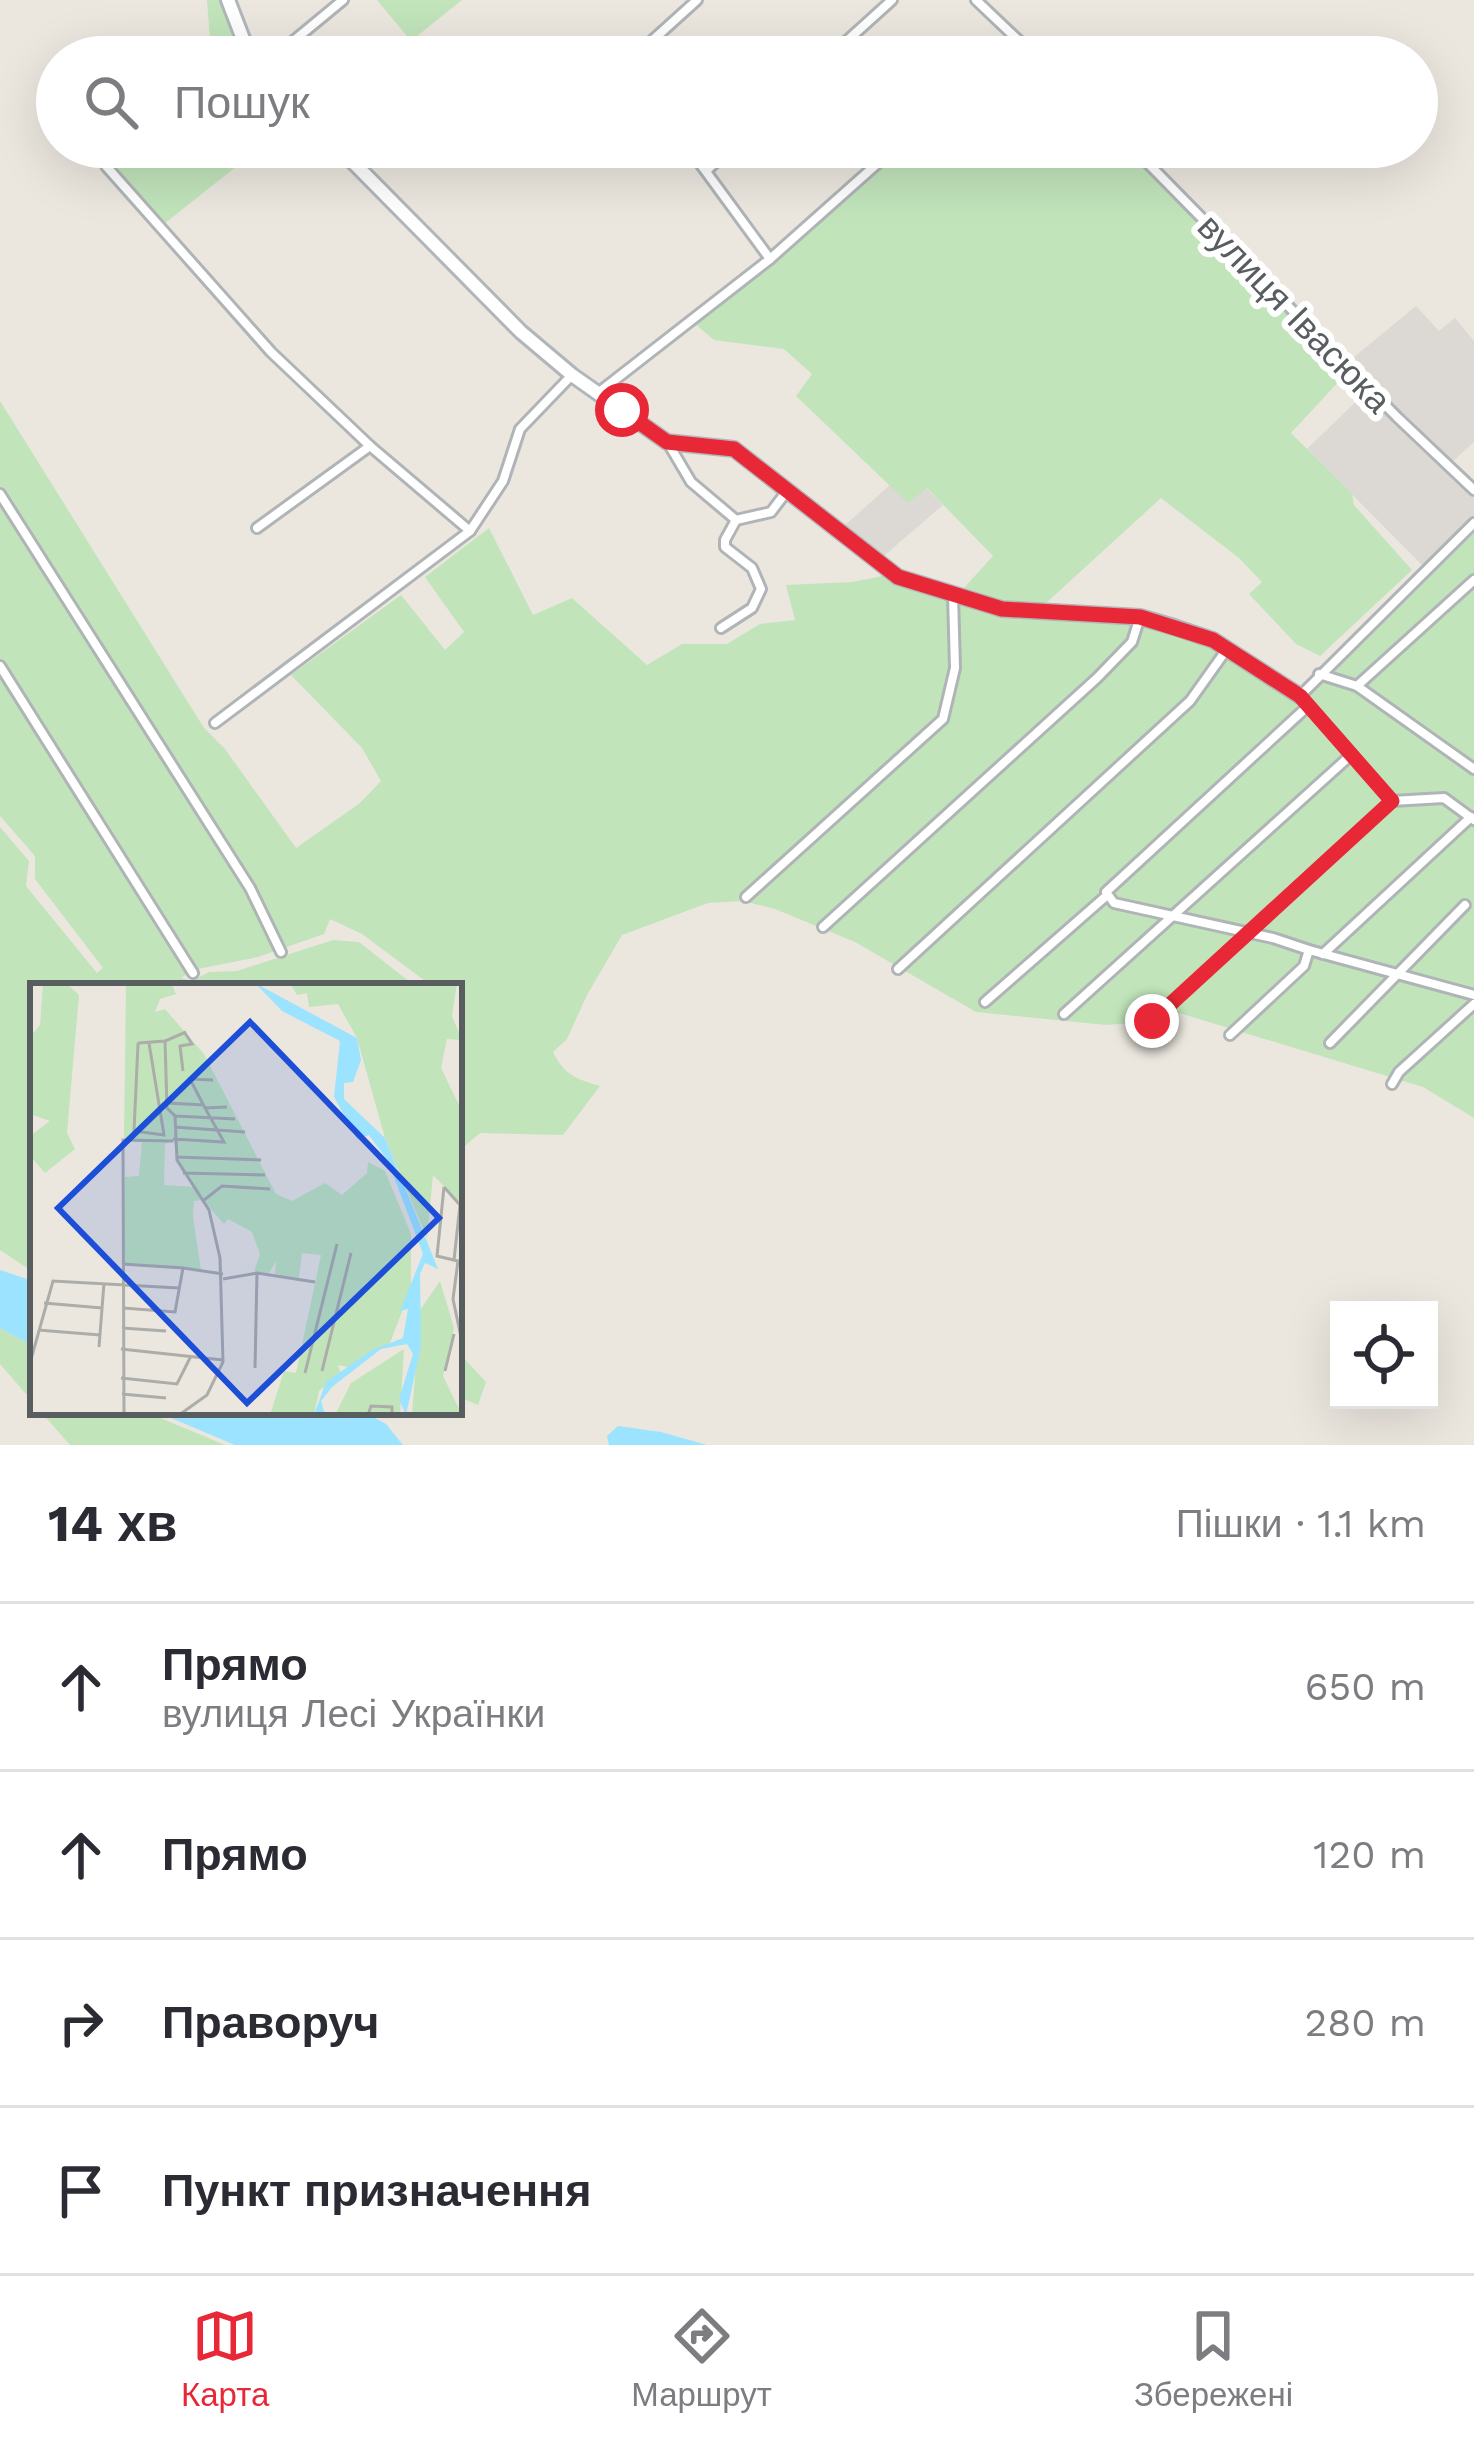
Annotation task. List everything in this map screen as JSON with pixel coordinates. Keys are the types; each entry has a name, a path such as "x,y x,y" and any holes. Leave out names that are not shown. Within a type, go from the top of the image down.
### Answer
{"street":[{"path":"228,0 242,36"},
{"path":"300,36 344,0"},
{"path":"657,36 697,0"},
{"path":"852,36 892,0"},
{"path":"976,0 1011,36"},
{"path":"108,168 271,352 370,446 470,531"},
{"path":"359,168 521,332 572,375 667,442 691,482 736,520"},
{"path":"598,393 770,259 872,168"},
{"name":"вулиця Івасюка","path":"1153,168 1474,490"},
{"path":"707,170 770,259"},
{"path":"215,723 470,531 503,481 520,429 572,375"},
{"path":"667,442 734,449 890,573 1002,609 1140,617 1213,640 1304,702 1392,801"},
{"path":"257,528 370,446"},
{"path":"736,520 771,512 787,490"},
{"path":"0,494 250,887 281,952"},
{"path":"721,628 752,608 761,589 752,568 725,547 736,520"},
{"path":"985,1002 1106,896 1114,881 1304,702 1319,674 1474,523"},
{"path":"1357,686 1474,580"},
{"path":"746,897 943,718 956,668 953,595"},
{"path":"823,926 1096,678 1132,642 1140,617"},
{"path":"898,969 1190,701 1228,648"},
{"path":"0,666 193,973"},
{"path":"1319,674 1357,686 1474,769"},
{"path":"1064,1014 1351,754"},
{"path":"1152,1021 1392,801 1444,798 1472,818 1323,954"},
{"path":"1106,896 1114,903 1399,972 1474,999 1392,1084"},
{"path":"1330,1043 1465,905"},
{"path":"1230,1035 1304,966 1309,950"}],"shaded area":[{"path":"1416,306 1439,331 1455,318 1474,341 1474,442 1451,463 1348,362"},
{"path":"1368,390 1474,491 1474,517 1423,566 1307,449"},
{"path":"891,484 908,503 926,488 943,505 879,560 842,528"}],"green space":[{"path":"207,0 225,0 236,30 232,36 210,36"},
{"path":"377,0 462,0 417,36 407,36"},
{"path":"108,168 234,168 164,224"},
{"path":"881,168 1146,168 1339,364 1344,376 1291,433 1352,494 1354,505 1412,570 1320,656 1296,644 1249,594 1262,582 1239,558 1161,498 1045,604 1001,603 962,590 993,556 927,488 908,503 796,396 812,374 784,349 714,340 694,323 752,281"},
{"path":"0,401 204,728 225,749 296,848 360,803 381,781 362,748 291,675 401,595 445,650 464,632 425,577 489,528 533,615 572,598 647,665 682,644 727,644 760,624 795,620 786,585 888,575 991,607 1152,623 1217,644 1301,701 1332,658 1474,523 1474,1118 1423,1087 1179,1013 1170,1020 1106,1025 976,1012 855,942 743,901 708,903 622,935 567,1039 553,1052 572,1075 600,1086 563,1135 480,1133 462,1148 462,983 428,983 362,934 330,919 324,934 258,957 193,970 181,978 192,981 209,972 237,971 333,940 359,942 411,983 30,983 30,1270 0,1250 0,827 29,861 26,886 97,973 103,968 35,879 35,856 0,816"},
{"path":"0,1328 30,1344 30,1399 0,1364"},
{"path":"462,1356 486,1382 478,1405 462,1398"},
{"path":"44,1415 153,1415 225,1445 70,1445"}],"water":[{"path":"0,1270 30,1280 30,1344 0,1328"},
{"path":"164,1415 370,1415 386,1424 403,1445 235,1445"},
{"path":"618,1426 707,1445 609,1445 607,1436"}],"route":[{"path":"622,410 667,442 734,449 898,577 1002,609 1140,617 1213,640 1300,696 1392,801 1152,1021"}]}
